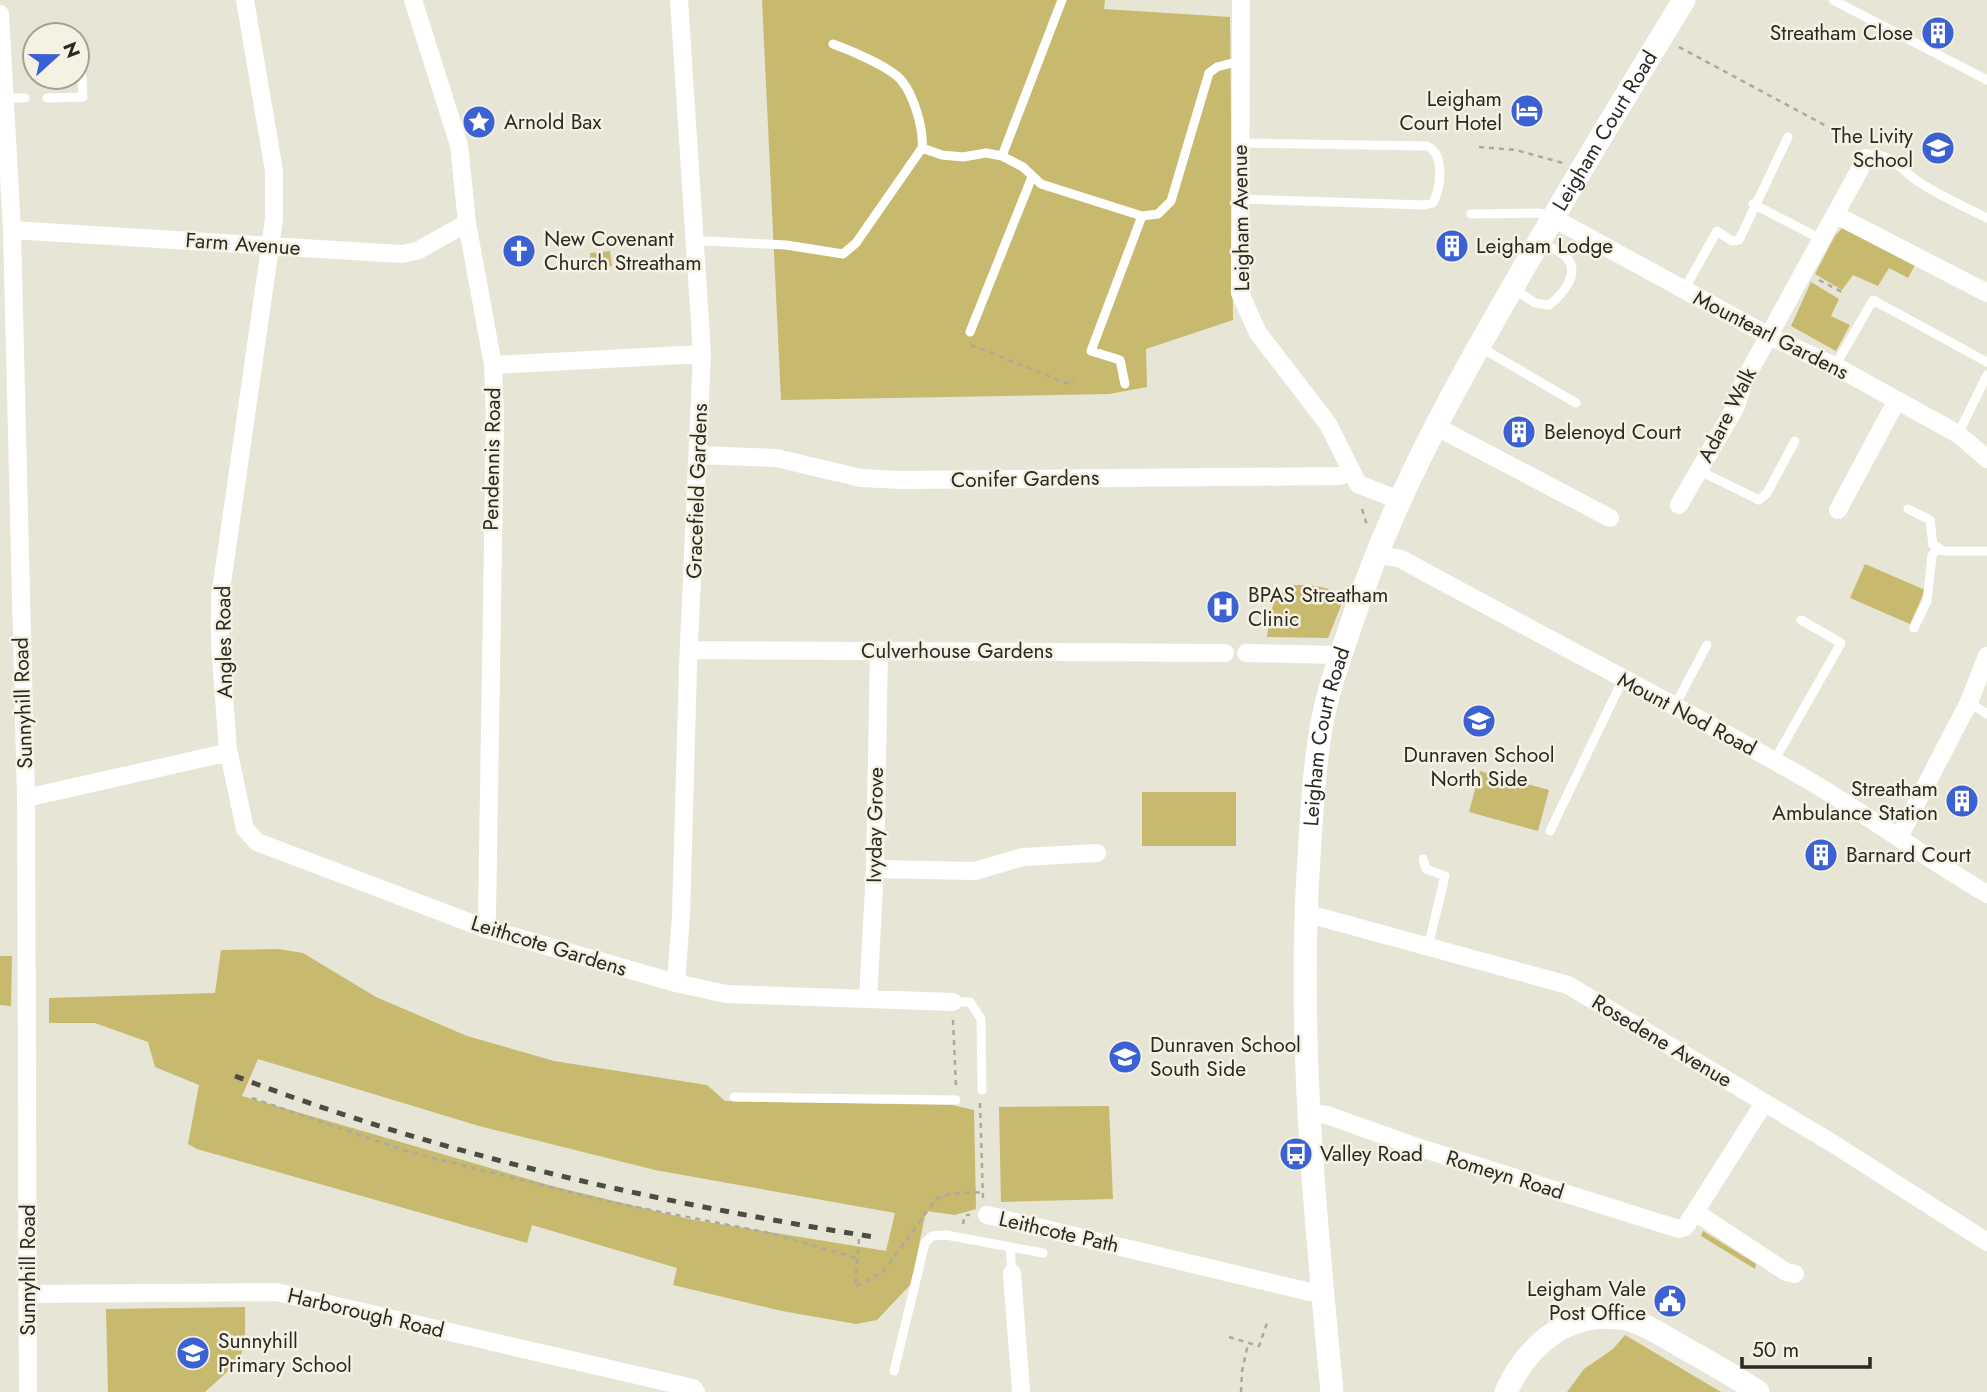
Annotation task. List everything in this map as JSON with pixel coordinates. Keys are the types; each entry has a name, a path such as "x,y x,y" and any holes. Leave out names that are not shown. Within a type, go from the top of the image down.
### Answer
{"street":[{"name":"Angles Road","path":"228,749 220,645 220,597 271,245 274,171 245,0"},
{"name":"Pendennis Road","path":"413,0 459,145 467,223 493,365 495,418 487,916 484,928"},
{"name":"Gracefield Gardens","path":"676,983 681,915 702,354 679,0"},
{"name":"Leigham Avenue","path":"1241,0 1238,199 1240,293 1245,311 1258,333 1328,424 1355,478"},
{"name":"Leigham Court Road","path":"1332,1392 1322,1290 1304,1011 1305,914 1320,736 1339,655 1399,500 1435,426 1551,217 1684,0"},
{"name":"Sunnyhill Road","path":"0,14 4,98 3,159 12,230 26,798 28,1392"},
{"name":"Adare Walk","path":"1679,505 1736,406 1744,381 1823,240 1864,154"},
{"path":"1836,215 1987,293"},
{"name":"Mountearl Gardens","path":"1551,217 1769,336 1835,366 1958,434 1987,459"},
{"name":"Farm Avenue","path":"12,230 401,254 417,251 467,223"},
{"path":"493,365 702,354"},
{"path":"1838,510 1896,402"},
{"path":"1435,426 1610,518"},
{"name":"Conifer Gardens","path":"699,454 776,458 861,478 901,480 1355,478"},
{"path":"1355,478 1399,500"},
{"name":"Mount Nod Road","path":"1377,554 1401,559 1774,761 1987,894"},
{"name":"Culverhouse Gardens","path":"689,650 1225,653"},
{"name":"Ivyday Grove","path":"868,999 875,869 878,650"},
{"path":"1245,653 1339,655"},
{"path":"1899,837 1969,702 1987,656"},
{"path":"26,798 221,754 228,749"},
{"name":"Leithcote Gardens","path":"228,749 245,830 257,842 484,928 676,983 726,994 953,1002"},
{"path":"875,869 975,871 1023,857 1097,853"},
{"name":"Rosedene Avenue","path":"1305,914 1568,985 1987,1242"},
{"name":"Romeyn Road","path":"1309,1113 1327,1115 1414,1146 1679,1229 1685,1227 1764,1103"},
{"path":"1695,1212 1786,1272 1795,1274"},
{"name":"Leithcote Path","path":"987,1215 1310,1292 1322,1290"},
{"path":"1012,1273 1021,1392"},
{"name":"Harborough Road","path":"27,1294 71,1291 276,1292 693,1388 696,1392"},
{"path":"1506,1392 1513,1377 1535,1348 1551,1333 1570,1323 1595,1317 1627,1320 1653,1331 1758,1392"}],"lane":[{"path":"1002,156 1062,0"},
{"path":"1833,0 1987,80"},
{"path":"695,244 707,241 786,245 843,254 856,243 922,148 922,132 901,80 851,50 833,44"},
{"path":"922,148 942,155 963,157 986,153 1002,156 1023,167 1041,184 1142,216 1158,214 1171,201 1209,73 1217,67 1240,61"},
{"path":"47,98 83,97 83,91"},
{"path":"4,98 25,98"},
{"path":"1684,290 1711,237 1717,231 1732,241 1738,240 1753,204 1788,137"},
{"path":"1238,199 1425,205 1433,203 1437,196 1439,157 1435,150 1427,146 1239,143"},
{"path":"1864,154 1874,153 1902,164 1919,182 1987,218"},
{"path":"970,332 1032,177"},
{"path":"1753,204 1823,240"},
{"path":"1471,214 1541,214 1551,217"},
{"path":"1125,384 1120,360 1091,351 1142,216"},
{"path":"1512,287 1535,303 1549,305 1561,296 1567,286 1572,277 1572,266 1566,256 1538,241"},
{"path":"1835,366 1873,300 1987,362"},
{"path":"1479,346 1576,403"},
{"path":"1958,434 1987,375"},
{"path":"1700,471 1759,500 1767,493 1795,441"},
{"path":"1908,509 1930,520 1933,545 1943,551 1987,551"},
{"path":"1914,628 1927,601 1932,556 1938,547"},
{"path":"1774,761 1841,643 1801,620"},
{"path":"1674,707 1707,645"},
{"path":"1550,831 1623,679"},
{"path":"1969,702 1987,714"},
{"path":"1423,859 1426,869 1445,876 1428,947"},
{"path":"953,1002 970,1002 981,1019 982,1090"},
{"path":"734,1097 956,1100"},
{"path":"894,1371 925,1243 932,1236 961,1238 1044,1253"},
{"path":"1010,1247 1012,1273"}],"path":[{"path":"1673,44 1860,144 1864,154"},
{"path":"1479,147 1516,150 1570,163"},
{"path":"1810,275 1844,293"},
{"path":"961,341 1066,383 1075,380"},
{"path":"1362,509 1364,516"},
{"path":"953,1002 956,1100"},
{"path":"252,1098 409,1152 610,1202 765,1232 858,1258"},
{"name":"Leithcote Path","path":"956,1100 980,1098 983,1203 987,1215"},
{"path":"961,1238 965,1215 987,1215"},
{"path":"855,1287 859,1239"},
{"path":"1229,1337 1259,1346 1267,1323"},
{"path":"1241,1392 1248,1343"}],"shaded area":[{"path":"762,0 1105,0 1104,9 1230,17 1233,320 1146,349 1147,387 1109,394 781,400"},
{"path":"1845,225 1915,265 1908,278 1889,268 1878,286 1853,275 1842,290 1815,274 1835,236"},
{"path":"610,251 612,266 590,267 590,253"},
{"path":"1811,282 1839,299 1831,316 1850,325 1836,351 1791,326"},
{"path":"1865,564 1925,590 1910,624 1850,598"},
{"path":"1295,585 1327,589 1344,598 1328,638 1267,637 1276,599 1287,588"},
{"path":"1480,771 1549,790 1538,831 1469,812"},
{"path":"1142,792 1236,792 1236,846 1142,846"},
{"path":"278,949 303,953 376,997 467,1036 554,1061 707,1085 725,1101 952,1105 974,1110 976,1209 955,1215 926,1211 911,1284 877,1320 856,1324 782,1311 673,1285 677,1268 532,1225 527,1243 197,1149 188,1144 199,1085 155,1067 148,1042 95,1023 49,1023 49,998 215,993 221,950","holes":["258,1059 479,1126 655,1170 895,1213 886,1251 689,1219 552,1186 242,1096"]},
{"path":"0,956 12,956 11,1006 0,1005"},
{"path":"1109,1106 1113,1199 1001,1202 999,1107"},
{"path":"1703,1231 1756,1264 1755,1269 1701,1236"},
{"path":"245,1307 245,1338 240,1356 205,1392 108,1392 106,1309"},
{"path":"1625,1335 1721,1392 1567,1392 1584,1369 1613,1349"}],"railway":[{"path":"235,1076 392,1130 550,1173 630,1192 874,1237"}],"place":[{"name":"Streatham Close","path":"1938,33"},
{"name":"Leigham Court Hotel","path":"1527,111"},
{"name":"Arnold Bax","path":"479,122"},
{"name":"The Livity School","path":"1938,148"},
{"name":"Leigham Lodge","path":"1452,246"},
{"name":"New Covenant Church Streatham","path":"519,251"},
{"name":"Belenoyd Court","path":"1519,432"},
{"name":"BPAS Streatham Clinic","path":"1223,607"},
{"name":"Dunraven School North Side","path":"1479,721"},
{"name":"Streatham Ambulance Station","path":"1962,801"},
{"name":"Barnard Court","path":"1821,855"},
{"name":"Dunraven School South Side","path":"1125,1057"},
{"name":"Valley Road","path":"1296,1154"},
{"name":"Leigham Vale Post Office","path":"1670,1301"},
{"name":"Sunnyhill Primary School","path":"193,1353"}]}
